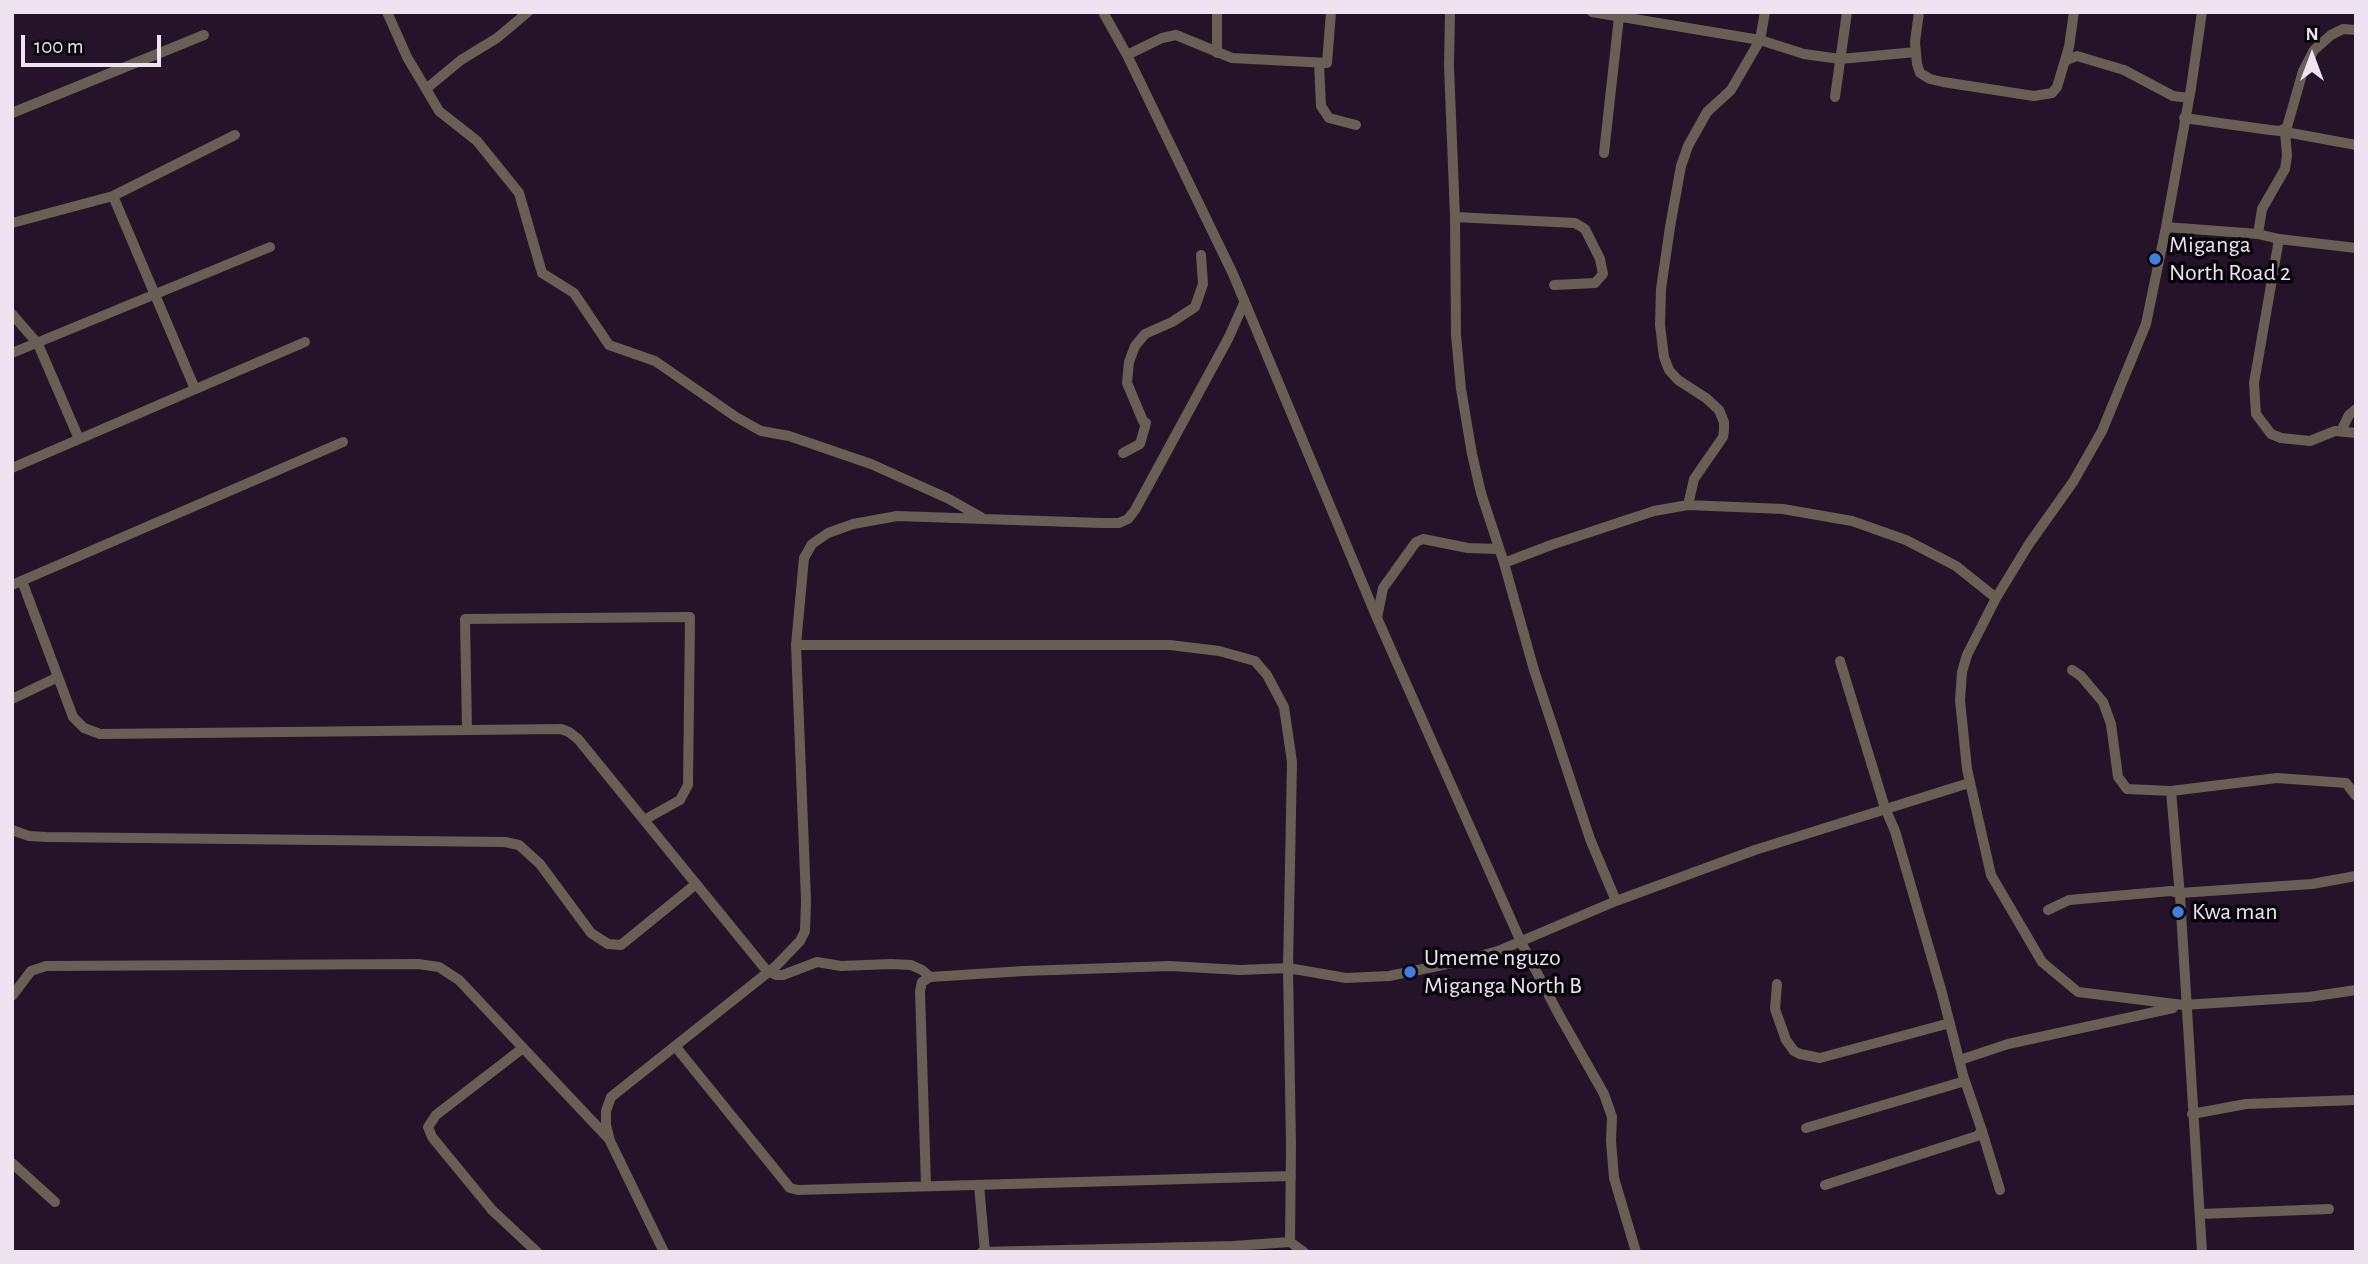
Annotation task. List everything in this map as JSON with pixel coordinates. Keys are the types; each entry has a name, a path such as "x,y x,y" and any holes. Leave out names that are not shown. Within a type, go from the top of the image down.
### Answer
{"street":[{"path":"387,12 407,57 439,111 477,141 519,193 542,273 574,293 609,345 655,361 761,431 789,436 871,464 947,498 985,519"},
{"path":"426,89 528,12"},
{"path":"1103,12 1127,55 1233,274 1377,618 1521,942 1609,1106 1614,1178 1636,1252"},
{"path":"1217,12 1217,53"},
{"path":"1127,55 1171,35 1182,36 1217,53 1244,59 1327,63 1331,12"},
{"path":"1450,12 1456,335 1461,389 1481,493 1538,683 1590,839 1616,901"},
{"path":"1592,12 1760,40 1804,54 1840,59 1916,52"},
{"path":"1688,505 1694,479 1723,437 1724,430 1719,410 1678,380 1669,370 1664,357 1660,325 1661,289 1670,228 1681,166 1688,146 1707,112 1731,90 1760,40 1765,12"},
{"path":"1835,97 1847,12"},
{"path":"1919,12 1915,42 1920,72 1930,79 2034,96 2052,93 2057,87 2069,47 2074,12"},
{"path":"2184,1005 2078,992 2042,962 1991,875 1969,783 1960,700 1962,671 1967,655 1996,598 2029,544 2073,482 2102,431 2146,324 2166,227 2202,12"},
{"path":"1604,153 1619,17"},
{"path":"2258,234 2262,209 2286,169 2283,131 2287,127 2303,71 2314,50 2331,36 2343,29 2356,30"},
{"path":"12,113 204,35"},
{"path":"2065,61 2077,56 2124,70 2173,96 2189,98"},
{"path":"1319,63 1321,106 1329,118 1356,125"},
{"path":"2184,118 2283,131 2356,145"},
{"path":"12,223 113,196 235,135"},
{"path":"113,196 195,389"},
{"path":"1455,217 1575,223 1585,229 1600,259 1603,274 1595,283 1554,285"},
{"path":"2166,227 2258,234 2356,248"},
{"path":"2279,239 2254,383 2256,414 2270,434 2281,438 2310,441 2335,431 2356,433"},
{"path":"12,354 270,247"},
{"path":"1123,453 1140,444 1146,423 1127,383 1129,362 1135,346 1145,334 1195,307 1203,284 1201,255"},
{"path":"664,1252 610,1141 606,1111 611,1097 767,971 800,941 806,924 796,645 804,558 812,544 828,533 853,524 897,516 1119,523 1128,519 1222,349 1244,303"},
{"path":"12,314 38,344 79,439"},
{"path":"12,467 305,342"},
{"path":"2341,431 2349,415 2356,409"},
{"path":"343,442 17,582 73,717 84,728 100,734 543,728 569,732 578,739 767,971 783,975 817,962 841,966 891,964 911,965 930,977"},
{"path":"1504,563 1654,511 1688,505 1783,509 1816,513 1877,529 1932,552 1956,566 1996,598"},
{"path":"1377,618 1383,588 1416,542 1423,539 1468,548 1499,549"},
{"path":"467,730 466,619 690,617 688,785 680,800 644,820"},
{"path":"796,645 1170,645 1219,651 1255,661 1267,675 1283,707 1292,762 1289,968 1290,1242"},
{"path":"1840,661 1885,808 1895,831 1965,1081 2000,1190"},
{"path":"2072,670 2081,676 2103,702 2111,724 2118,777 2126,789 2171,791 2277,778 2346,783 2356,796"},
{"path":"12,699 58,677"},
{"path":"926,1186 920,991 922,982 930,977 1170,966 1240,970 1289,968 1346,978 1389,976 1498,951 1616,901 1755,850 1969,783"},
{"path":"2171,791 2180,893 2184,1005 2202,1252"},
{"path":"12,830 46,838 505,842 519,845 540,864 591,933 608,944 621,945 696,884"},
{"path":"2048,910 2069,900 2171,891 2180,893 2312,884 2356,876"},
{"path":"12,996 32,971 46,966 418,964 439,967 458,980 610,1141"},
{"path":"1777,984 1775,1009 1786,1040 1794,1051 1800,1054 1820,1058 1950,1023"},
{"path":"1961,1060 2008,1044 2184,1005 2309,997 2356,990"},
{"path":"675,1046 790,1188 823,1191 1158,1178 1291,1177"},
{"path":"523,1048 436,1115 428,1127 432,1137 492,1209 537,1252"},
{"path":"1806,1128 1965,1081"},
{"path":"2192,1114 2246,1104 2356,1100"},
{"path":"1825,1185 1977,1136 1982,1131"},
{"path":"12,1163 55,1202"},
{"path":"979,1185 984,1252 1233,1246 1290,1242 1304,1252"},
{"path":"2201,1214 2329,1209"}],"place":[{"name":"Miganga North Road 2","path":"2155,259"},
{"name":"Kwa man","path":"2178,912"},
{"name":"Umeme nguzo Miganga North B","path":"1410,972"}]}
